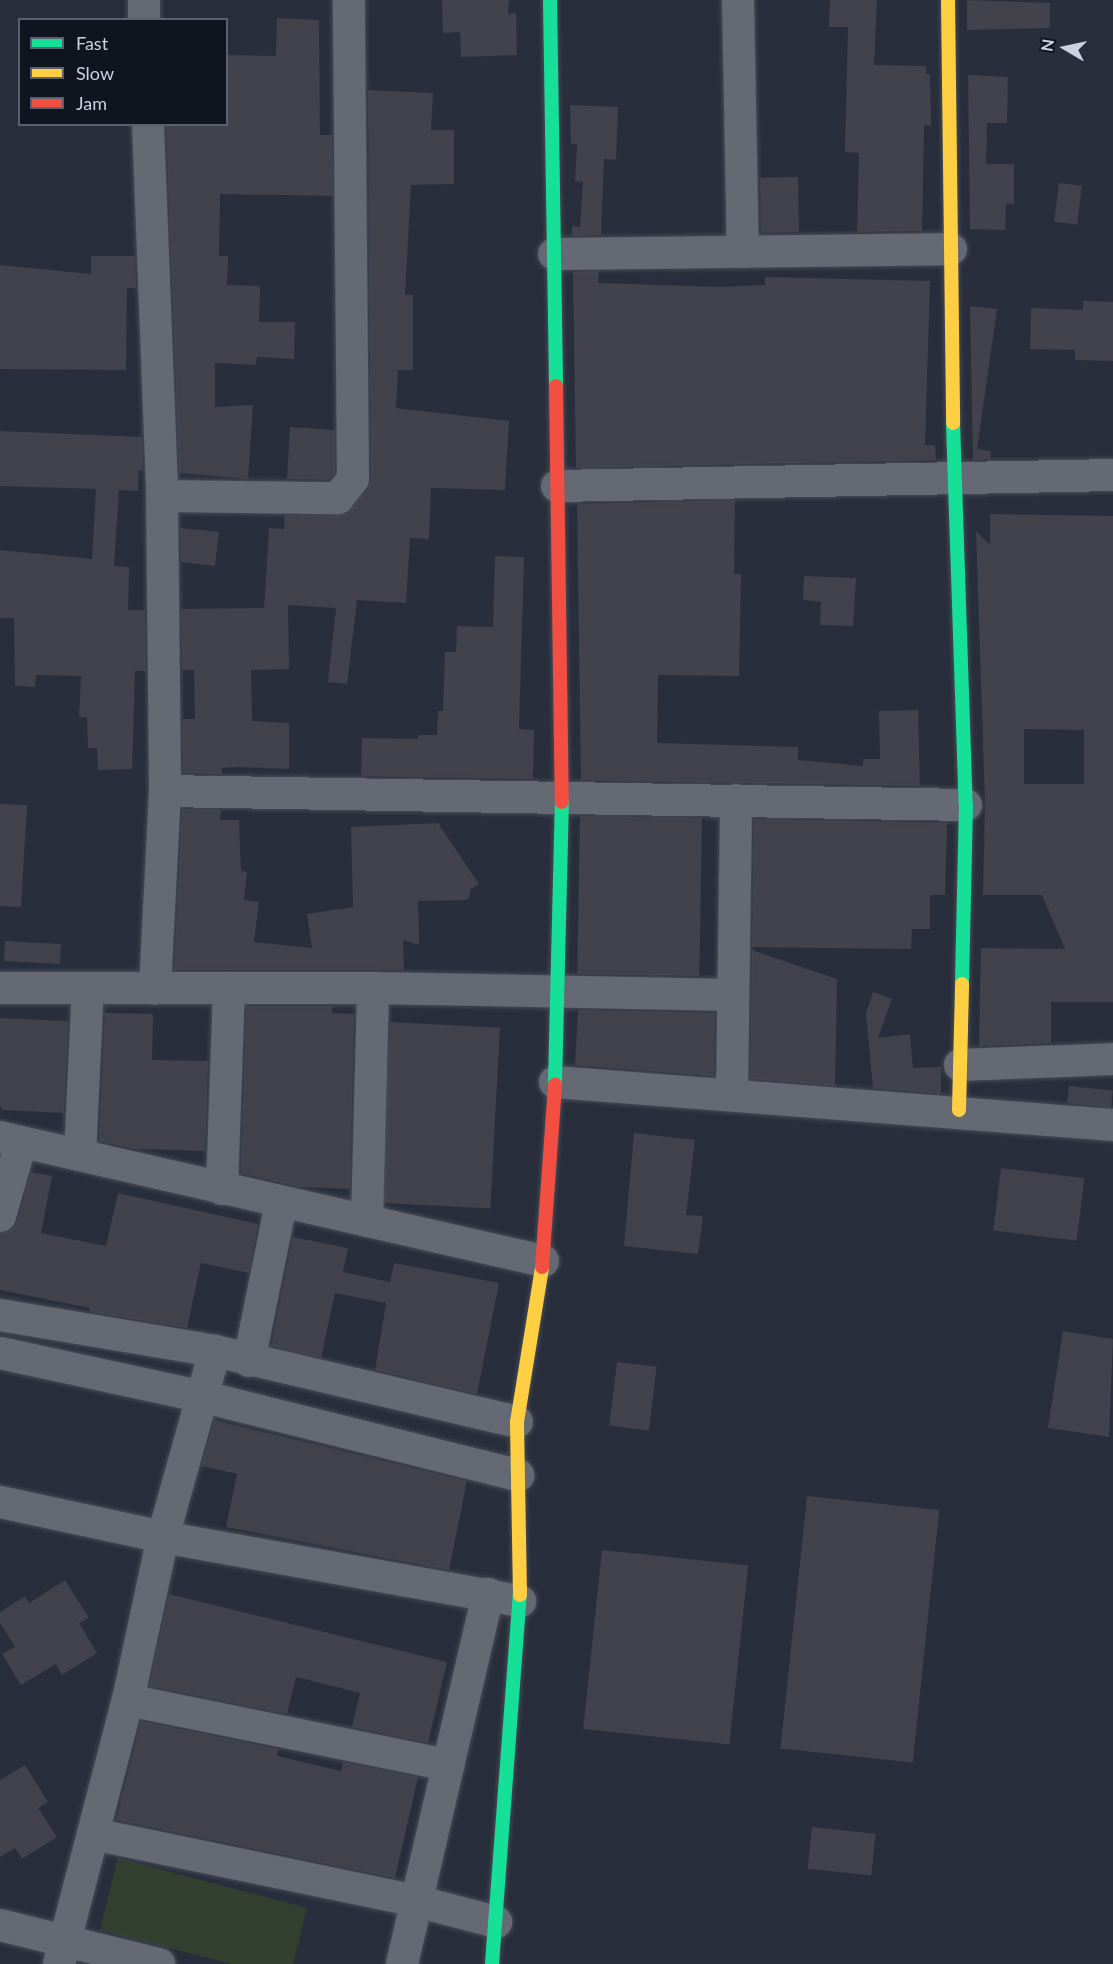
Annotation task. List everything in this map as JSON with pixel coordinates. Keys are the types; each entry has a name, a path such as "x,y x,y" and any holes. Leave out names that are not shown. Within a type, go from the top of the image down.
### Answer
{"main road":[{"path":"492,1964 520,1601 517,1422 543,1261 559,991 562,796 550,0"},
{"path":"948,0 955,478 966,805 959,1110"}],"street":[{"path":"144,0 144,18"},
{"path":"162,496 338,498 353,479 348,0"},
{"path":"738,0 743,252"},
{"path":"148,126 162,496 165,791 155,989"},
{"path":"554,254 951,249"},
{"path":"557,486 1113,475"},
{"path":"165,791 562,796 966,805"},
{"path":"732,1094 736,800"},
{"path":"0,988 373,988 733,994"},
{"path":"80,1155 88,988"},
{"path":"367,1221 373,988"},
{"path":"222,1189 229,989"},
{"path":"960,1065 1113,1059"},
{"path":"555,1082 959,1110 1113,1125"},
{"path":"0,1216 11,1140 281,1204 543,1261"},
{"path":"249,1361 281,1204"},
{"path":"0,1315 214,1352 517,1422"},
{"path":"62,1952 128,1700 163,1537 204,1397 214,1352"},
{"path":"0,1353 204,1397 518,1475"},
{"path":"0,1503 163,1537 520,1601"},
{"path":"402,1964 488,1594"},
{"path":"128,1700 448,1765"},
{"path":"93,1834 416,1901 496,1922"},
{"path":"0,1925 62,1952 159,1964"}],"green space":[{"path":"118,1858 307,1908 293,1964 232,1964 100,1930"}],"building":[{"path":"442,0 509,0 508,14 516,13 517,55 461,57 460,32 443,33"},
{"path":"830,0 877,0 874,65 926,66 926,74 930,74 931,126 924,125 922,231 857,232 859,153 845,152 848,27 829,27"},
{"path":"967,0 1050,3 1050,28 967,30"},
{"path":"277,18 319,20 320,135 332,135 333,196 220,194 219,256 228,256 227,285 260,286 259,322 295,322 294,359 257,357 256,365 215,363 215,407 253,405 248,479 179,473 166,126 228,126 228,55 276,56"},
{"path":"968,75 1008,77 1007,123 987,123 986,164 1014,164 1014,204 1006,204 1005,230 970,229"},
{"path":"368,90 433,93 431,130 454,130 454,184 411,185 405,295 413,295 413,370 398,370 396,408 509,421 505,490 431,488 429,539 410,538 406,603 357,600 347,684 328,682 336,608 288,605 289,669 251,670 252,721 289,723 289,769 239,767 222,768 222,774 183,773 182,719 195,719 194,670 182,670 181,609 264,608 269,528 284,529 285,515 345,514 367,490 371,480"},
{"path":"570,105 618,107 616,160 604,159 601,235 572,236 572,226 580,227 583,182 575,181 577,144 571,144"},
{"path":"798,177 799,232 761,233 760,178"},
{"path":"1059,183 1082,186 1077,225 1054,222"},
{"path":"91,256 135,256 136,288 127,288 126,370 0,369 0,265 91,274"},
{"path":"599,271 598,283 720,287 765,285 765,277 930,281 925,445 935,445 936,460 576,468 573,272"},
{"path":"1083,301 1113,302 1113,361 1075,360 1075,350 1030,349 1031,308 1083,310"},
{"path":"970,306 997,309 977,449 991,451 990,459 973,460"},
{"path":"290,427 335,430 335,473 329,480 287,479"},
{"path":"0,431 142,437 143,471 139,470 138,491 119,490 114,566 129,567 128,610 145,610 146,671 135,671 132,769 98,770 97,748 88,748 87,717 79,717 81,676 36,675 35,687 15,686 14,618 0,618 0,550 92,559 96,489 0,486"},
{"path":"735,500 734,574 741,574 739,676 658,675 657,743 798,747 798,760 863,766 863,759 880,759 879,711 918,710 920,786 581,780 577,504"},
{"path":"990,514 1113,516 1113,1002 1051,1002 1051,1043 979,1046 981,948 1065,949 1042,895 983,895 985,804 976,531 990,545","holes":["1024,729 1084,730 1084,784 1024,784"]},
{"path":"180,528 219,532 215,566 181,562"},
{"path":"495,556 524,557 519,729 534,730 533,779 361,776 362,738 418,739 418,735 437,735 438,711 443,711 445,652 456,652 457,626 493,627"},
{"path":"804,576 856,578 853,626 820,625 821,602 803,600"},
{"path":"0,804 27,805 21,907 0,906"},
{"path":"182,809 221,810 220,820 239,820 241,871 247,872 244,900 259,902 254,942 312,948 307,914 353,907 351,827 438,823 479,884 471,889 468,900 418,901 419,945 403,940 404,970 174,970"},
{"path":"580,816 702,818 699,976 577,974"},
{"path":"754,819 947,823 945,895 930,895 930,929 912,929 911,949 752,947"},
{"path":"5,941 61,944 60,964 4,961"},
{"path":"752,950 837,979 835,1086 750,1079"},
{"path":"873,992 892,999 878,1038 910,1034 913,1068 941,1067 941,1094 873,1088 866,1013"},
{"path":"246,1006 333,1006 332,1013 354,1014 350,1189 299,1187 241,1173"},
{"path":"578,1010 715,1013 714,1076 575,1065"},
{"path":"105,1013 153,1014 152,1060 208,1061 205,1151 135,1149 99,1141"},
{"path":"0,1018 68,1021 64,1113 3,1110 0,1106"},
{"path":"390,1022 500,1028 490,1209 381,1203"},
{"path":"1069,1086 1113,1091 1111,1108 1067,1103"},
{"path":"634,1133 695,1140 686,1215 703,1216 698,1254 624,1246"},
{"path":"1001,1168 1084,1178 1077,1241 993,1231"},
{"path":"31,1172 52,1176 41,1233 106,1246 118,1193 258,1224 249,1273 201,1263 187,1328 90,1312 90,1308 0,1290 0,1233 12,1229 17,1222"},
{"path":"293,1237 348,1248 343,1272 390,1282 394,1263 499,1283 477,1394 375,1370 386,1303 335,1293 321,1358 271,1346"},
{"path":"1063,1331 1113,1339 1109,1437 1048,1428"},
{"path":"617,1362 657,1367 649,1430 609,1426"},
{"path":"214,1420 467,1481 449,1570 226,1527 237,1474 201,1466"},
{"path":"807,1496 939,1510 913,1763 780,1749"},
{"path":"602,1550 748,1565 729,1744 583,1729"},
{"path":"65,1580 89,1618 79,1623 97,1653 62,1675 56,1664 21,1685 2,1654 15,1647 0,1623 0,1612 25,1596 29,1603"},
{"path":"169,1594 447,1662 428,1743 352,1727 360,1693 296,1677 287,1714 149,1686"},
{"path":"141,1721 278,1749 277,1756 341,1771 343,1762 418,1777 395,1878 116,1820"},
{"path":"25,1765 48,1802 38,1808 57,1837 22,1859 15,1848 0,1857 0,1780"},
{"path":"812,1827 876,1834 871,1875 808,1869"}],"traffic: fast":[{"path":"550,0 556,386"},
{"path":"953,423 966,805 962,984"},
{"path":"555,1084 562,802"},
{"path":"492,1964 520,1595"}],"traffic: slow":[{"path":"948,0 953,423"},
{"path":"959,1110 962,984"},
{"path":"520,1595 517,1422 542,1267"}],"traffic: jam":[{"path":"556,386 562,802"},
{"path":"542,1267 555,1084"}]}
